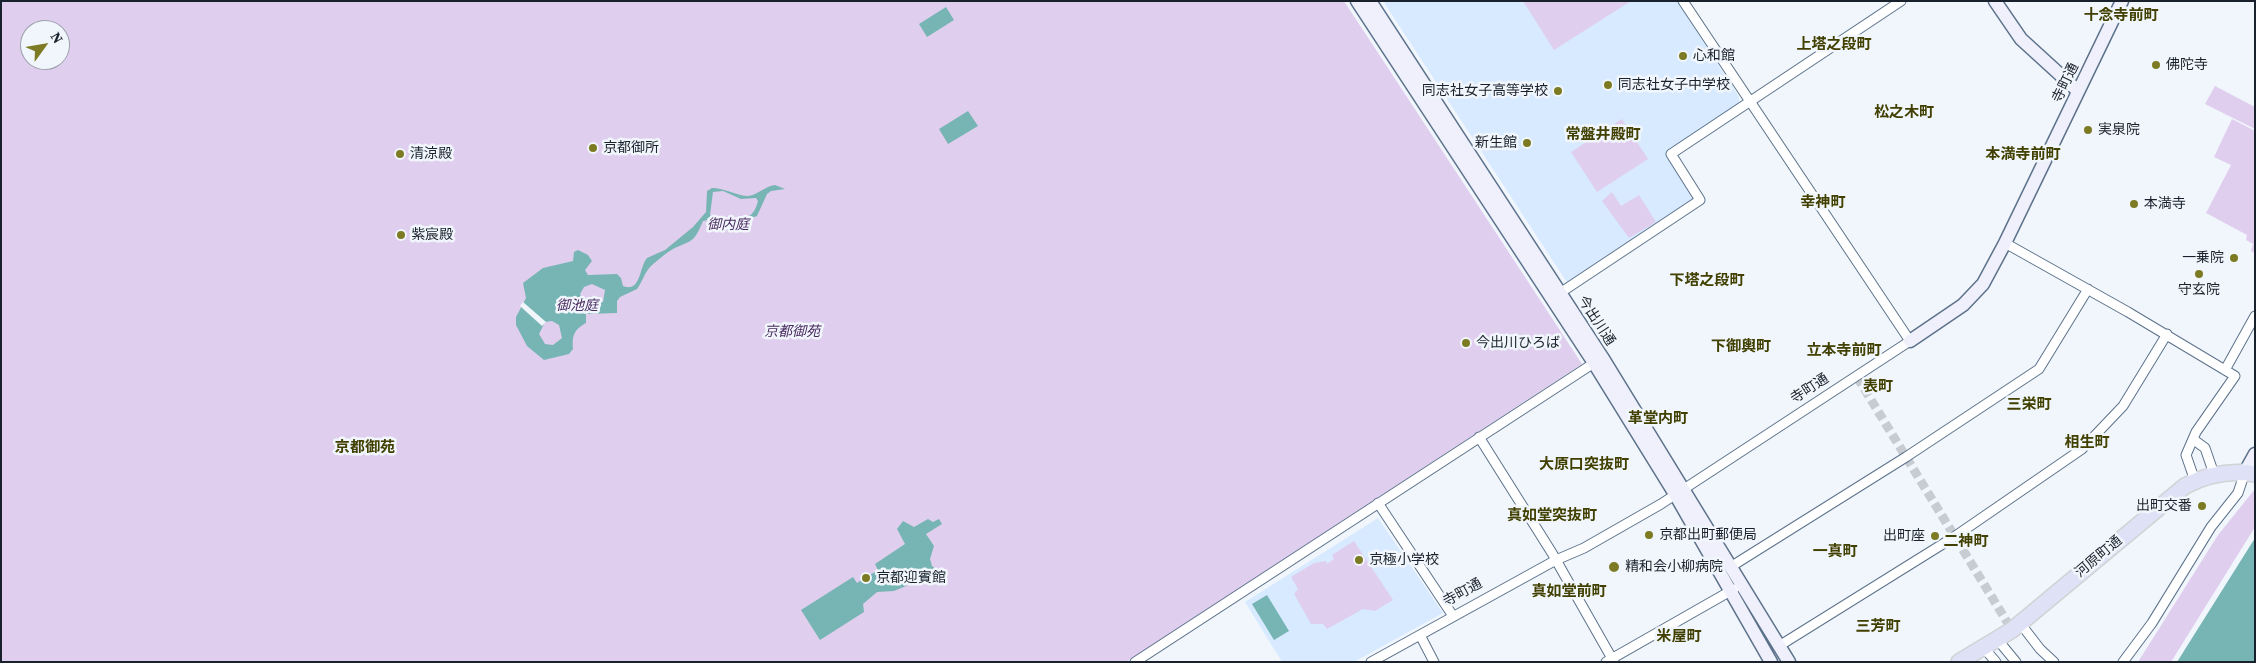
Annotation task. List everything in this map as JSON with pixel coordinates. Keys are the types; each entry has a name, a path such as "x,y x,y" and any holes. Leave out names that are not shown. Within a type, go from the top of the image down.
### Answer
{"main road":[{"name":"今出川通","path":"1357,1 1594,363 1679,491 1732,566 1789,662"},
{"name":"今出川通","path":"1370,1 1560,293 1679,491 1731,591 1771,662"},
{"path":"1995,1 2020,40 2078,91"},
{"name":"寺町通","path":"1910,341 1964,305 1983,284 2005,244 2122,1"},
{"path":"2250,473 2255,454"},
{"name":"河原町通","path":"1959,662 2020,623 2173,495 2195,481 2214,474 2250,473"}],"street":[{"path":"1683,1 1749,103 1910,341"},
{"path":"1560,293 1700,200 1671,154 1901,1"},
{"path":"2005,244 2167,334 2235,376 2196,432 2186,455 2195,481"},
{"path":"1732,566 1906,457 2039,369 2088,290"},
{"path":"2225,370 2255,316"},
{"path":"1779,646 1954,537 2082,449 2122,406 2167,334"},
{"name":"寺町通","path":"1372,662 1556,560 1584,548 1679,491 1910,341"},
{"path":"1135,662 1594,363"},
{"path":"1479,437 1556,560 1611,661 1744,585"},
{"path":"2194,440 2206,448 2214,474"},
{"path":"2123,662 2152,623 2211,528 2238,494 2250,473"},
{"path":"1378,503 1452,616"},
{"path":"2020,623 2037,645 2054,662"},
{"path":"1420,635 1434,662"},
{"path":"1997,639 2016,662"},
{"path":"1984,647 1996,662"}],"shaded area":[{"path":"1383,1 1677,1 1739,97 1739,103 1665,153 1695,199 1568,284"},
{"name":"京極小学校","path":"1378,518 1443,613 1354,662 1282,662 1245,602"}],"green space":[{"name":"京都御苑","path":"1,1 1344,1 1582,364 1126,662 1,662"},
{"path":"1523,1 1631,1 1554,50"},
{"path":"2215,86 2255,107 2255,129 2205,104"},
{"path":"1622,119 1648,159 1597,192 1571,152"},
{"path":"2232,119 2255,131 2255,253 2251,251 2253,244 2246,240 2247,235 2206,213 2231,165 2214,157"},
{"path":"1612,192 1621,206 1639,195 1656,222 1629,238 1602,201"},
{"path":"2255,489 2255,527 2171,662 2138,662 2218,535"},
{"path":"1354,541 1393,600 1375,611 1363,609 1327,629 1323,624 1311,624 1294,594 1298,589 1291,577 1314,563 1326,561 1327,564 1334,559 1332,555"}],"water":[{"path":"946,7 954,20 927,37 919,24"},
{"path":"968,111 978,126 948,144 939,129"},
{"path":"775,185 785,189 771,191 767,194 757,216 729,226 713,219 703,221 694,238 664,255 651,266 637,289 620,297 617,301 617,313 586,314 586,323 575,333 573,349 569,354 544,360 527,346 516,325 516,317 526,298 523,283 543,268 573,261 574,252 578,250 588,255 592,261 585,270 588,275 617,274 621,278 623,286 633,286 639,278 647,258 665,250 693,227 706,212 707,191 717,188 748,196","holes":["723,191 741,199 756,198 758,201 751,215 745,219 732,222 724,221 710,215 713,192","592,284 605,290 603,302 588,306 584,303 580,294 584,287","571,299 575,303 570,310 563,313 556,310 562,306 562,302","552,321 559,325 562,338 553,345 545,344 539,334 545,322"]},
{"path":"928,519 933,522 939,519 942,524 926,534 934,546 930,559 932,566 936,569 912,571 910,582 906,586 894,591 877,592 863,604 864,612 820,640 801,610 853,577 857,583 878,570 875,564 905,544 897,529 903,521 914,527"},
{"path":"2255,538 2255,662 2177,662"},
{"path":"1267,595 1289,631 1274,640 1252,604"}],"pier":[{"path":"523,302 546,322 542,326 520,306"}],"tunnel":[{"path":"1857,377 2012,630"}],"place":[{"name":"心和館","path":"1683,56"},
{"name":"佛陀寺","path":"2156,65"},
{"name":"同志社女子中学校","path":"1608,85"},
{"name":"同志社女子高等学校","path":"1558,91"},
{"name":"実泉院","path":"2088,130"},
{"name":"新生館","path":"1527,143"},
{"name":"京都御所","path":"593,148"},
{"name":"清涼殿","path":"400,154"},
{"name":"本満寺","path":"2134,204"},
{"name":"紫宸殿","path":"401,235"},
{"name":"一乗院","path":"2234,258"},
{"name":"守玄院","path":"2199,274"},
{"name":"今出川ひろば","path":"1466,343"},
{"name":"出町交番","path":"2202,506"},
{"name":"京都出町郵便局","path":"1649,535"},
{"name":"出町座","path":"1935,536"},
{"name":"京極小学校","path":"1359,560"},
{"name":"精和会小柳病院","path":"1614,567"},
{"name":"京都迎賓館","path":"866,578"}],"district":[{"name":"十念寺前町","path":"2121,16"},
{"name":"上塔之段町","path":"1834,45"},
{"name":"松之木町","path":"1904,113"},
{"name":"常盤井殿町","path":"1603,135"},
{"name":"本満寺前町","path":"2023,155"},
{"name":"幸神町","path":"1823,203"},
{"name":"下塔之段町","path":"1707,281"},
{"name":"下御輿町","path":"1741,347"},
{"name":"立本寺前町","path":"1844,351"},
{"name":"表町","path":"1878,387"},
{"name":"三栄町","path":"2029,405"},
{"name":"革堂内町","path":"1658,419"},
{"name":"相生町","path":"2087,443"},
{"name":"京都御苑","path":"365,448"},
{"name":"大原口突抜町","path":"1584,465"},
{"name":"真如堂突抜町","path":"1552,516"},
{"name":"二神町","path":"1966,542"},
{"name":"一真町","path":"1835,552"},
{"name":"真如堂前町","path":"1569,592"},
{"name":"三芳町","path":"1878,627"},
{"name":"米屋町","path":"1679,637"}],"park label":[{"name":"御内庭","path":"728,225"},
{"name":"御池庭","path":"577,306"}]}
